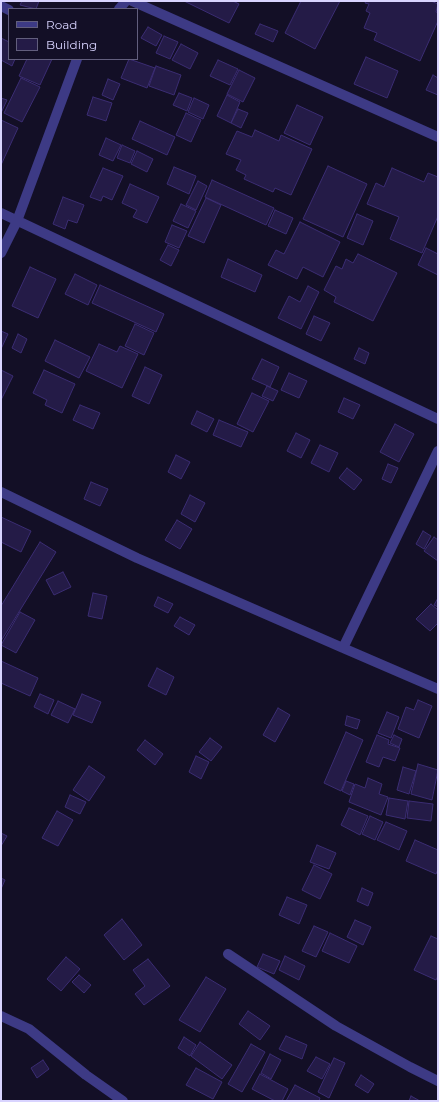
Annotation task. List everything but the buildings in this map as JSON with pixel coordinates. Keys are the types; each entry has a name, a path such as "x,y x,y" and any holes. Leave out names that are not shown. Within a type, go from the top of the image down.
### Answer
{"street":[{"path":"132,1 438,136"},
{"path":"1,253 17,221 77,60"},
{"path":"1,213 438,419"},
{"path":"343,648 438,451"},
{"path":"1,492 137,558 438,689"},
{"path":"228,954 336,1026 438,1081"},
{"path":"1,1016 29,1029 86,1075 123,1101"}]}
